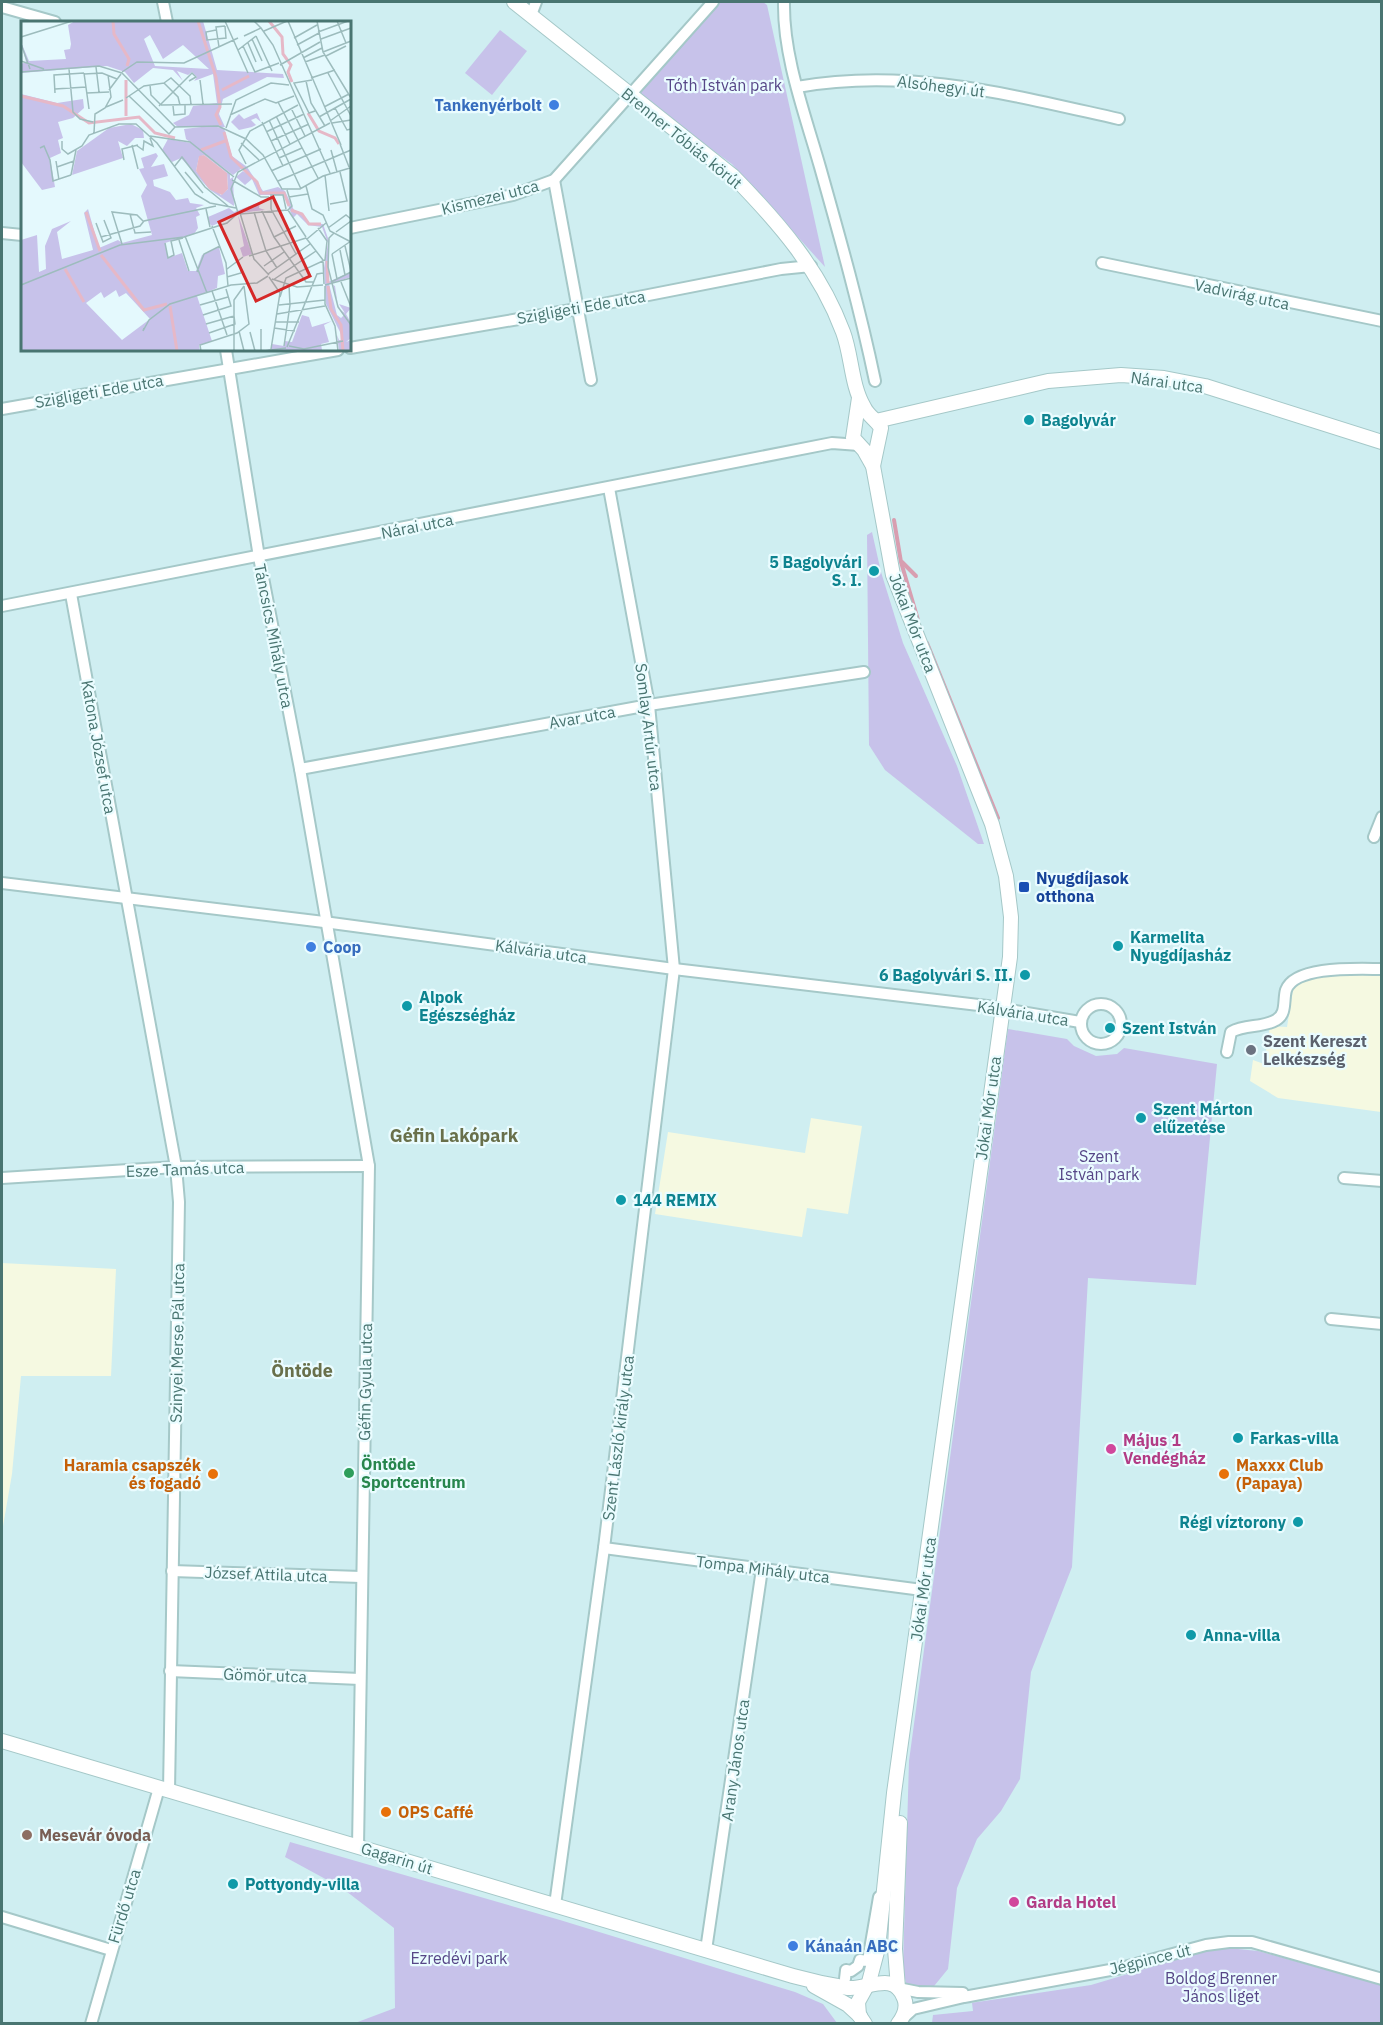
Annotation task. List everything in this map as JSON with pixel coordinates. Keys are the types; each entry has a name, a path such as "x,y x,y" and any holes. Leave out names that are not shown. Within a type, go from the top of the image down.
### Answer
{"street":[{"path":"163,2 167,21"},
{"name":"Brenner Tóbiás körút","path":"514,2 733,176 759,203 811,266 826,291 848,345 860,398 875,420"},
{"path":"531,15 536,2"},
{"name":"Kismezei utca","path":"351,228 513,195 554,180 712,2"},
{"path":"784,2 783,23 797,87 857,295 876,381"},
{"path":"2,7 51,21"},
{"name":"Alsóhegyi út","path":"797,87 839,79 878,78 963,85 1119,119"},
{"path":"554,180 591,380"},
{"path":"2,233 21,235"},
{"name":"Vadvirág utca","path":"1102,263 1382,321"},
{"name":"Szigligeti Ede utca","path":"351,348 577,309 781,268 811,266"},
{"name":"Táncsics Mihály utca","path":"226,351 259,558 300,769 324,922"},
{"name":"Szigligeti Ede utca","path":"2,409 332,351"},
{"name":"Nárai utca","path":"875,420 1048,381 1121,375 1164,378 1205,386 1382,442"},
{"name":"Brenner Tóbiás körút","path":"854,427 860,398"},
{"name":"Nárai utca","path":"881,436 900,423 948,404"},
{"path":"854,427 863,419 875,420 881,436 873,446 859,445"},
{"name":"Nárai utca","path":"832,443 854,427"},
{"name":"Jókai Mór utca","path":"854,427 853,438 873,466 893,575 986,808 1006,876 1011,917 1010,957 922,1590 878,1948 866,1987 858,2000 864,2021"},
{"name":"Jókai Mór utca","path":"873,466 881,436"},
{"name":"Nárai utca","path":"2,606 259,558 832,443 859,445"},
{"name":"Somlay Artúr utca","path":"609,488 649,705 674,969"},
{"name":"Katona József utca","path":"71,594 127,899"},
{"name":"Avar utca","path":"300,769 649,705 864,672"},
{"path":"1374,837 1382,817"},
{"name":"Kálvária utca","path":"2,883 324,922 674,969 1002,1008 1080,1022"},
{"name":"Szinyei Merse Pál utca","path":"127,899 176,1167 179,1202 170,1671 164,1789"},
{"name":"Géfin Gyula utca","path":"324,922 369,1166 358,1847"},
{"name":"Szent László király utca","path":"555,1905 604,1548 674,969"},
{"path":"1227,1052 1231,1032 1278,1020 1283,1014 1286,991 1298,977 1330,971 1382,969"},
{"name":"Esze Tamás utca","path":"2,1178 176,1167 369,1166"},
{"path":"1344,1178 1382,1181"},
{"path":"1331,1319 1382,1324"},
{"name":"Tompa Mihály utca","path":"604,1548 922,1590"},
{"name":"Arany János utca","path":"706,1950 762,1569"},
{"name":"József Attila utca","path":"172,1571 361,1577"},
{"name":"Gömör utca","path":"170,1671 360,1679"},
{"name":"Gagarin út","path":"2,1741 793,1976 843,1987 866,1987 882,1982 898,1988"},
{"name":"Jókai Mór utca","path":"900,1768 895,1949 898,1988 906,2002 900,2021"},
{"name":"Fürdő utca","path":"91,2024 111,1950 164,1789"},
{"path":"845,1979 846,1970 858,1966 860,1960 868,1961 874,1916 886,1870"},
{"path":"2,1917 111,1950"},
{"name":"Jégpince út","path":"900,2021 913,2009 987,1992 1121,1968 1229,1942 1252,1942 1382,1978"},
{"name":"Gagarin út","path":"793,1976 844,2002 864,2021"},
{"name":"Jégpince út","path":"898,1988 929,1993 987,1992"}],"shaded area":[{"path":"2,2 1381,2 1381,2023 2,2023"},
{"path":"1381,973 1381,1112 1278,1098 1250,1081 1253,1060 1264,1064 1270,1026 1287,1027 1294,984 1328,975"},
{"path":"811,1118 862,1126 848,1214 807,1208 802,1237 655,1214 668,1132 805,1153"},
{"path":"2,1263 116,1269 111,1376 21,1376 12,1474 2,1532"}],"green space":[{"name":"Tóth István park","path":"716,2 763,2 767,5 825,267 732,164 637,96"},
{"path":"500,30 527,51 492,95 465,73"},
{"path":"872,532 881,572 903,643 957,766 984,844 978,844 885,770 869,745 867,535"},
{"name":"Szent István park","path":"1008,1029 1067,1039 1074,1046 1096,1056 1117,1054 1124,1048 1217,1064 1196,1285 1088,1278 1072,1567 1031,1672 1020,1779 1001,1811 977,1839 957,1888 948,1969 930,1991 907,1989 903,1967 909,1761"},
{"name":"Ezredévi park","path":"290,1842 560,1920 795,1992 823,2004 837,2023 355,2023 395,2008 394,1928 342,1888 285,1857"},
{"name":"Boldog Brenner János liget","path":"1228,1948 1258,1951 1381,1985 1381,2023 932,2023 933,2015 973,2011 972,2003 957,2005 1091,1985 1205,1951"}],"waterway":[{"path":"894,520 901,562 918,620"},
{"path":"902,562 916,576"},
{"path":"927,643 998,818"}],"place":[{"name":"Tankenyérbolt","path":"554,105"},
{"name":"Bagolyvár","path":"1029,420"},
{"name":"5 Bagolyvári S. I.","path":"874,571"},
{"name":"Nyugdíjasok otthona","path":"1024,887"},
{"name":"Karmelita Nyugdíjasház","path":"1118,946"},
{"name":"Coop","path":"311,947"},
{"name":"6 Bagolyvári S. II.","path":"1025,975"},
{"name":"Alpok Egészségház","path":"407,1006"},
{"name":"Szent István","path":"1110,1028"},
{"name":"Szent Kereszt Lelkészség","path":"1251,1050"},
{"name":"Szent Márton elűzetése","path":"1141,1118"},
{"name":"144 REMIX","path":"621,1200"},
{"name":"Farkas-villa","path":"1238,1438"},
{"name":"Május 1 Vendégház","path":"1111,1449"},
{"name":"Öntöde Sportcentrum","path":"349,1473"},
{"name":"Haramia csapszék és fogadó","path":"213,1474"},
{"name":"Maxxx Club (Papaya)","path":"1224,1474"},
{"name":"Régi víztorony","path":"1298,1522"},
{"name":"Anna-villa","path":"1191,1635"},
{"name":"OPS Caffé","path":"386,1812"},
{"name":"Mesevár óvoda","path":"27,1835"},
{"name":"Pottyondy-villa","path":"233,1884"},
{"name":"Garda Hotel","path":"1014,1902"},
{"name":"Kánaán ABC","path":"793,1946"}],"district":[{"name":"Géfin Lakópark","path":"454,1135"},
{"name":"Öntöde","path":"302,1370"}]}
